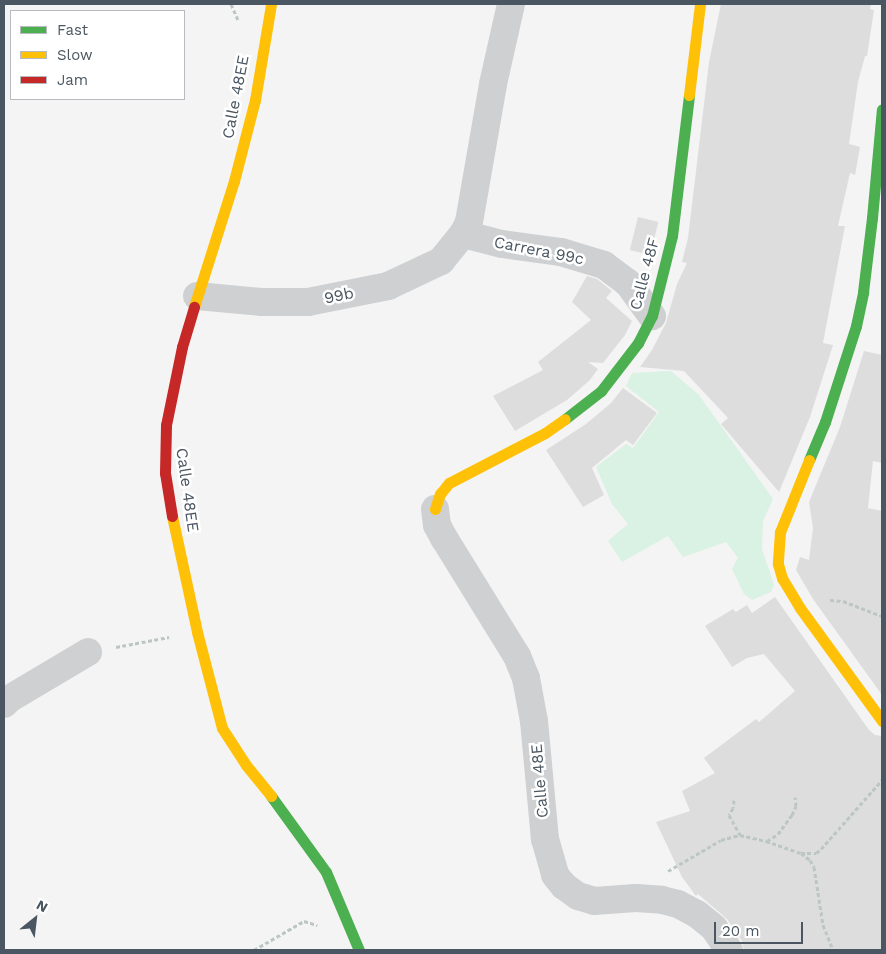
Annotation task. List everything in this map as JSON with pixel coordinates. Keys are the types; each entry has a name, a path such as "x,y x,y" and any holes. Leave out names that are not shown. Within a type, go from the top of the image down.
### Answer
{"street":[{"name":"Calle 48EE","path":"271,4 255,100 241,154 182,347 166,425 164,452 168,497 196,632 216,710 231,745 312,851 336,894 358,950"},
{"path":"463,234 468,222 493,84 511,4"},
{"name":"Calle 48F","path":"435,509 440,494 449,483 545,433 576,412 601,391 638,343 652,316 672,236 700,4"},
{"path":"882,109 877,219 856,326 825,422 780,532 778,564 782,578 790,593 882,721"},
{"name":"99b","path":"197,296 262,302 308,302 388,286 441,261 463,234"},
{"name":"Carrera 99c","path":"463,234 502,244 561,252 604,265 628,283 652,316"},
{"name":"Calle 48E","path":"435,509 437,525 517,656 526,678 534,721 545,839 555,875 564,886 578,896 594,901 636,898 662,900 697,914 714,928 729,950"},
{"path":"4,704 9,699 88,652"}],"path":[{"path":"790,593 812,594 838,602 843,601 882,616"},
{"path":"88,652 196,632"},
{"path":"636,898 653,879 721,840 740,835 766,841 801,853 816,853 822,849 882,780"},
{"path":"766,841 778,834 792,815 796,806 795,796"},
{"path":"734,800 734,808 730,815 740,835"},
{"path":"801,853 810,860 814,867 823,925 834,950"},
{"path":"254,950 304,921 351,935"}],"green space":[{"path":"671,371 699,395 773,499 763,521 762,549 774,585 771,592 752,600 744,594 732,569 738,558 726,542 683,557 668,536 622,562 608,541 628,524 612,504 596,467 626,444 633,448 659,412 626,386 632,373"}],"building":[{"path":"721,4 871,4 870,9 874,10 867,56 865,56 858,82 849,144 860,147 855,175 850,173 838,226 845,226 823,343 833,345 810,417 779,492 721,424 728,418 684,371 640,367 652,350 666,323 677,284 687,263 682,262 688,238 709,62"},
{"path":"638,217 658,222 650,255 630,250"},
{"path":"587,276 597,279 612,291 606,298 632,321 625,335 603,363 588,362 598,369 590,380 567,400 515,431 493,396 543,370 538,362 591,320 572,302"},
{"path":"864,351 882,355 882,463 873,461 868,508 882,511 882,695 813,599 796,570 800,557 809,560 813,528 809,502 840,427"},
{"path":"623,388 657,413 633,445 626,440 592,468 604,495 583,507 546,450 586,424 611,403"},
{"path":"775,597 869,730 875,735 882,736 882,950 744,950 742,941 727,919 698,894 696,896 682,877 656,822 690,811 682,791 715,773 704,758 756,719 759,722 795,691 764,654 747,658 732,667 705,626 733,609 736,612 747,605 752,613"}],"traffic: fast":[{"path":"565,419 601,391 638,343 652,316 672,236 689,95"},
{"path":"809,460 825,422 856,326 863,292 872,218 882,109"},
{"path":"271,796 326,872 359,950"}],"traffic: slow":[{"path":"194,307 234,181 255,100 271,4"},
{"path":"689,95 700,4"},
{"path":"435,509 440,494 449,483 545,433 565,419"},
{"path":"809,460 780,532 778,564 782,578 800,608 882,721"},
{"path":"172,516 197,632 222,728 246,765 271,796"}],"traffic: jam":[{"path":"172,516 165,473 166,425 182,347 194,307"}]}
